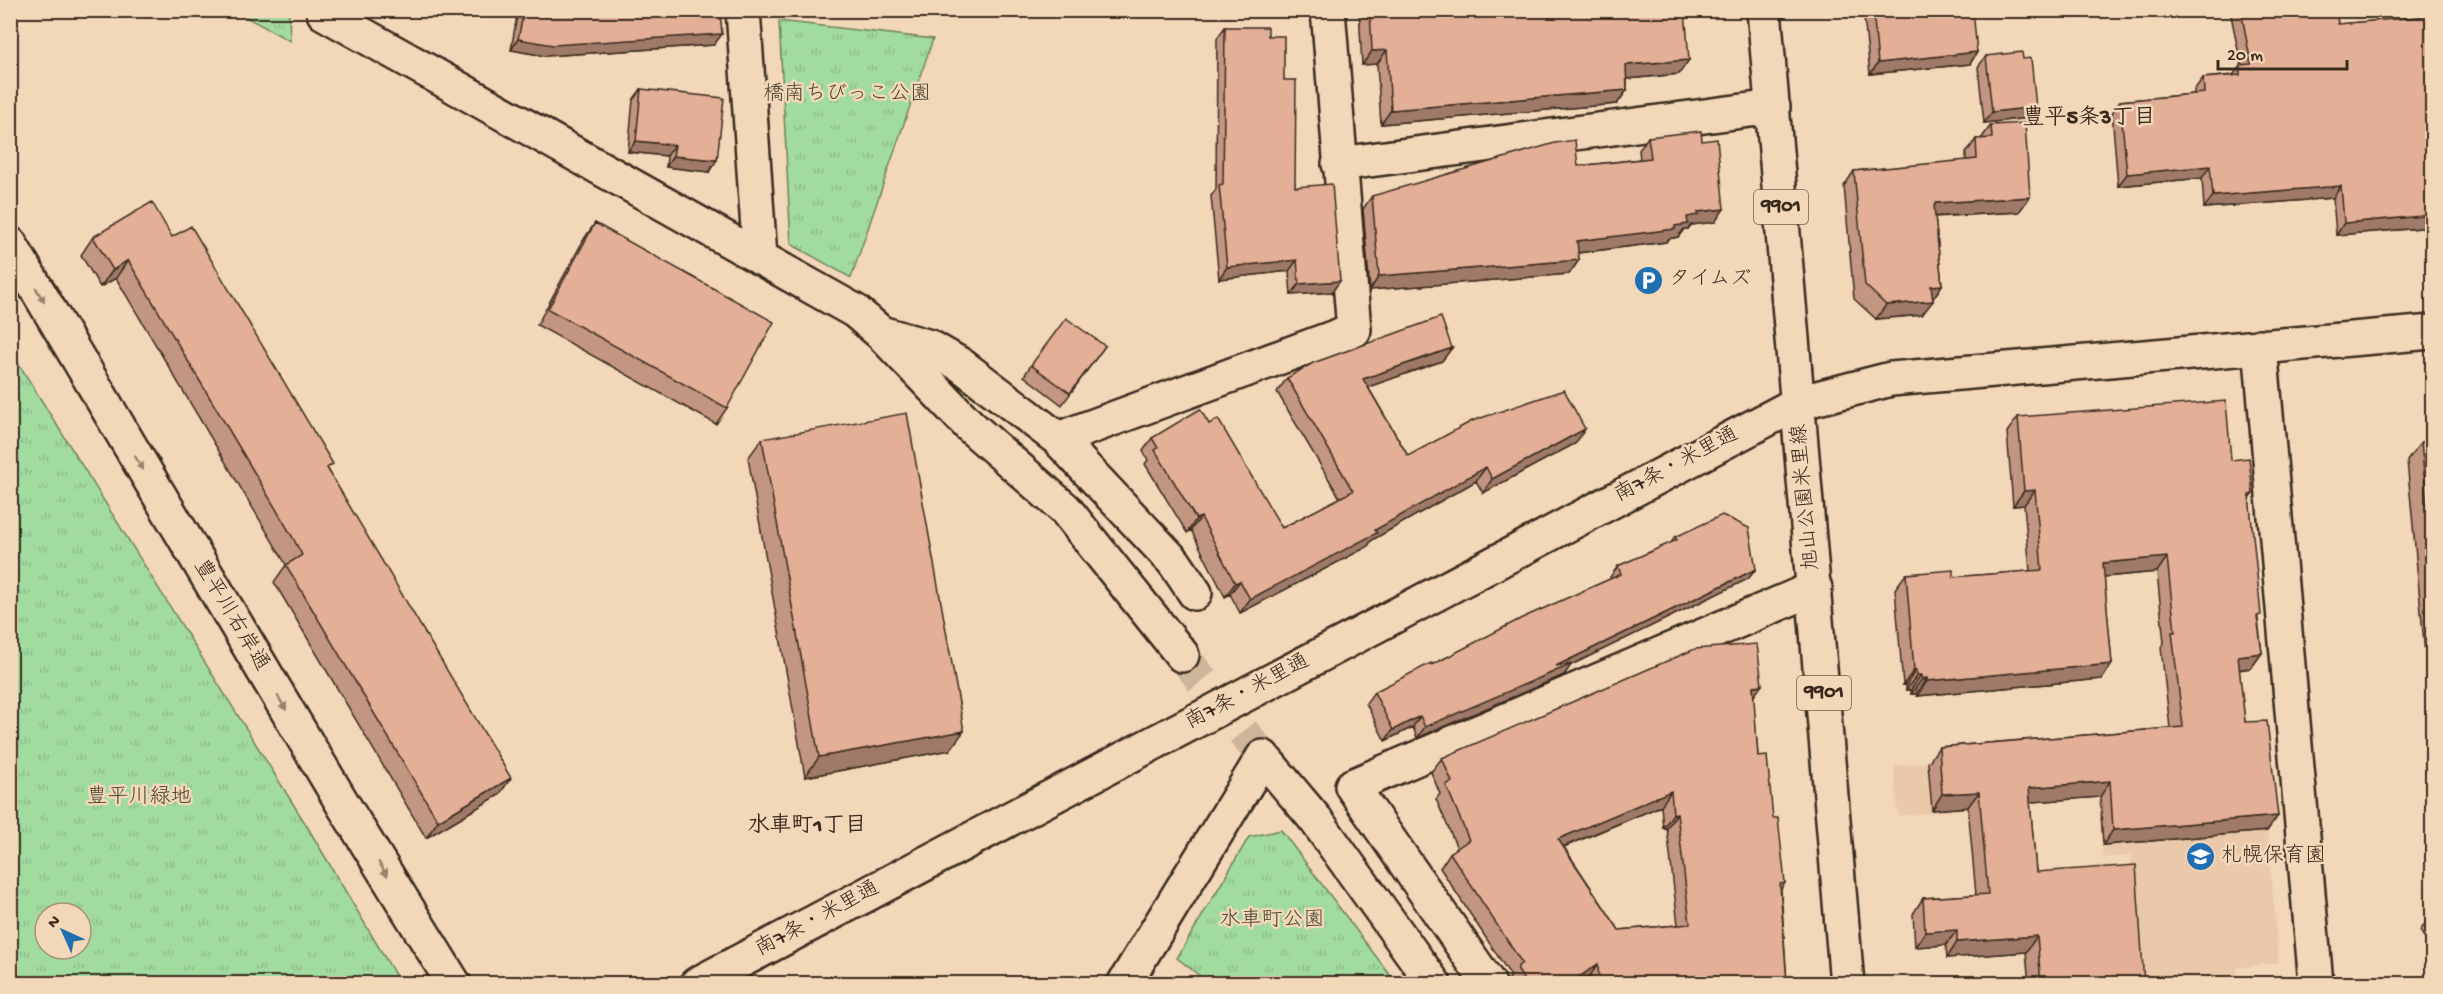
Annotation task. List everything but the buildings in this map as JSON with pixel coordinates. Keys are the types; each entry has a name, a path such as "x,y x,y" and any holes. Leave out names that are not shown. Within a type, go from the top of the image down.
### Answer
{"street":[{"path":"323,10 324,13 855,311 882,334 970,426 1065,509 1182,655"},
{"path":"743,10 760,258"},
{"path":"1058,439 1354,330 1328,10"},
{"name":"旭山公園米里線","path":"1764,10 1847,984"},
{"path":"1339,164 1773,107"},
{"name":"豊平川右岸通","path":"10,244 344,806 454,984"},
{"name":"南7条・米里通","path":"697,984 1798,403 1891,379 2433,332"},
{"path":"882,334 930,347 960,365 1058,439 1174,562 1195,593"},
{"path":"2260,346 2316,984"},
{"path":"1489,984 1352,786 1815,588"},
{"path":"1124,984 1263,757 1316,820 1434,984"}],"shaded area":[{"name":"札幌保育園","path":"2259,731 2279,963 2237,968 2238,983 2142,983 2130,856 2103,858 2099,797 1898,816 1894,766"}],"green space":[{"path":"235,11 289,11 290,41"},
{"name":"橋南ちびっこ公園","path":"779,21 933,39 851,278 791,244"},
{"name":"豊平川緑地","path":"10,350 305,823 400,983 11,983"},
{"name":"水車町公園","path":"1281,830 1396,983 1209,983 1177,958 1249,837"}],"tunnel":[{"path":"1182,655 1263,757"}],"place":[{"name":"タイムズ","path":"1648,280"},
{"name":"札幌保育園","path":"2200,857"}],"district":[{"name":"豊平5条3丁目","path":"2089,119"},
{"name":"水車町1丁目","path":"807,827"}]}
